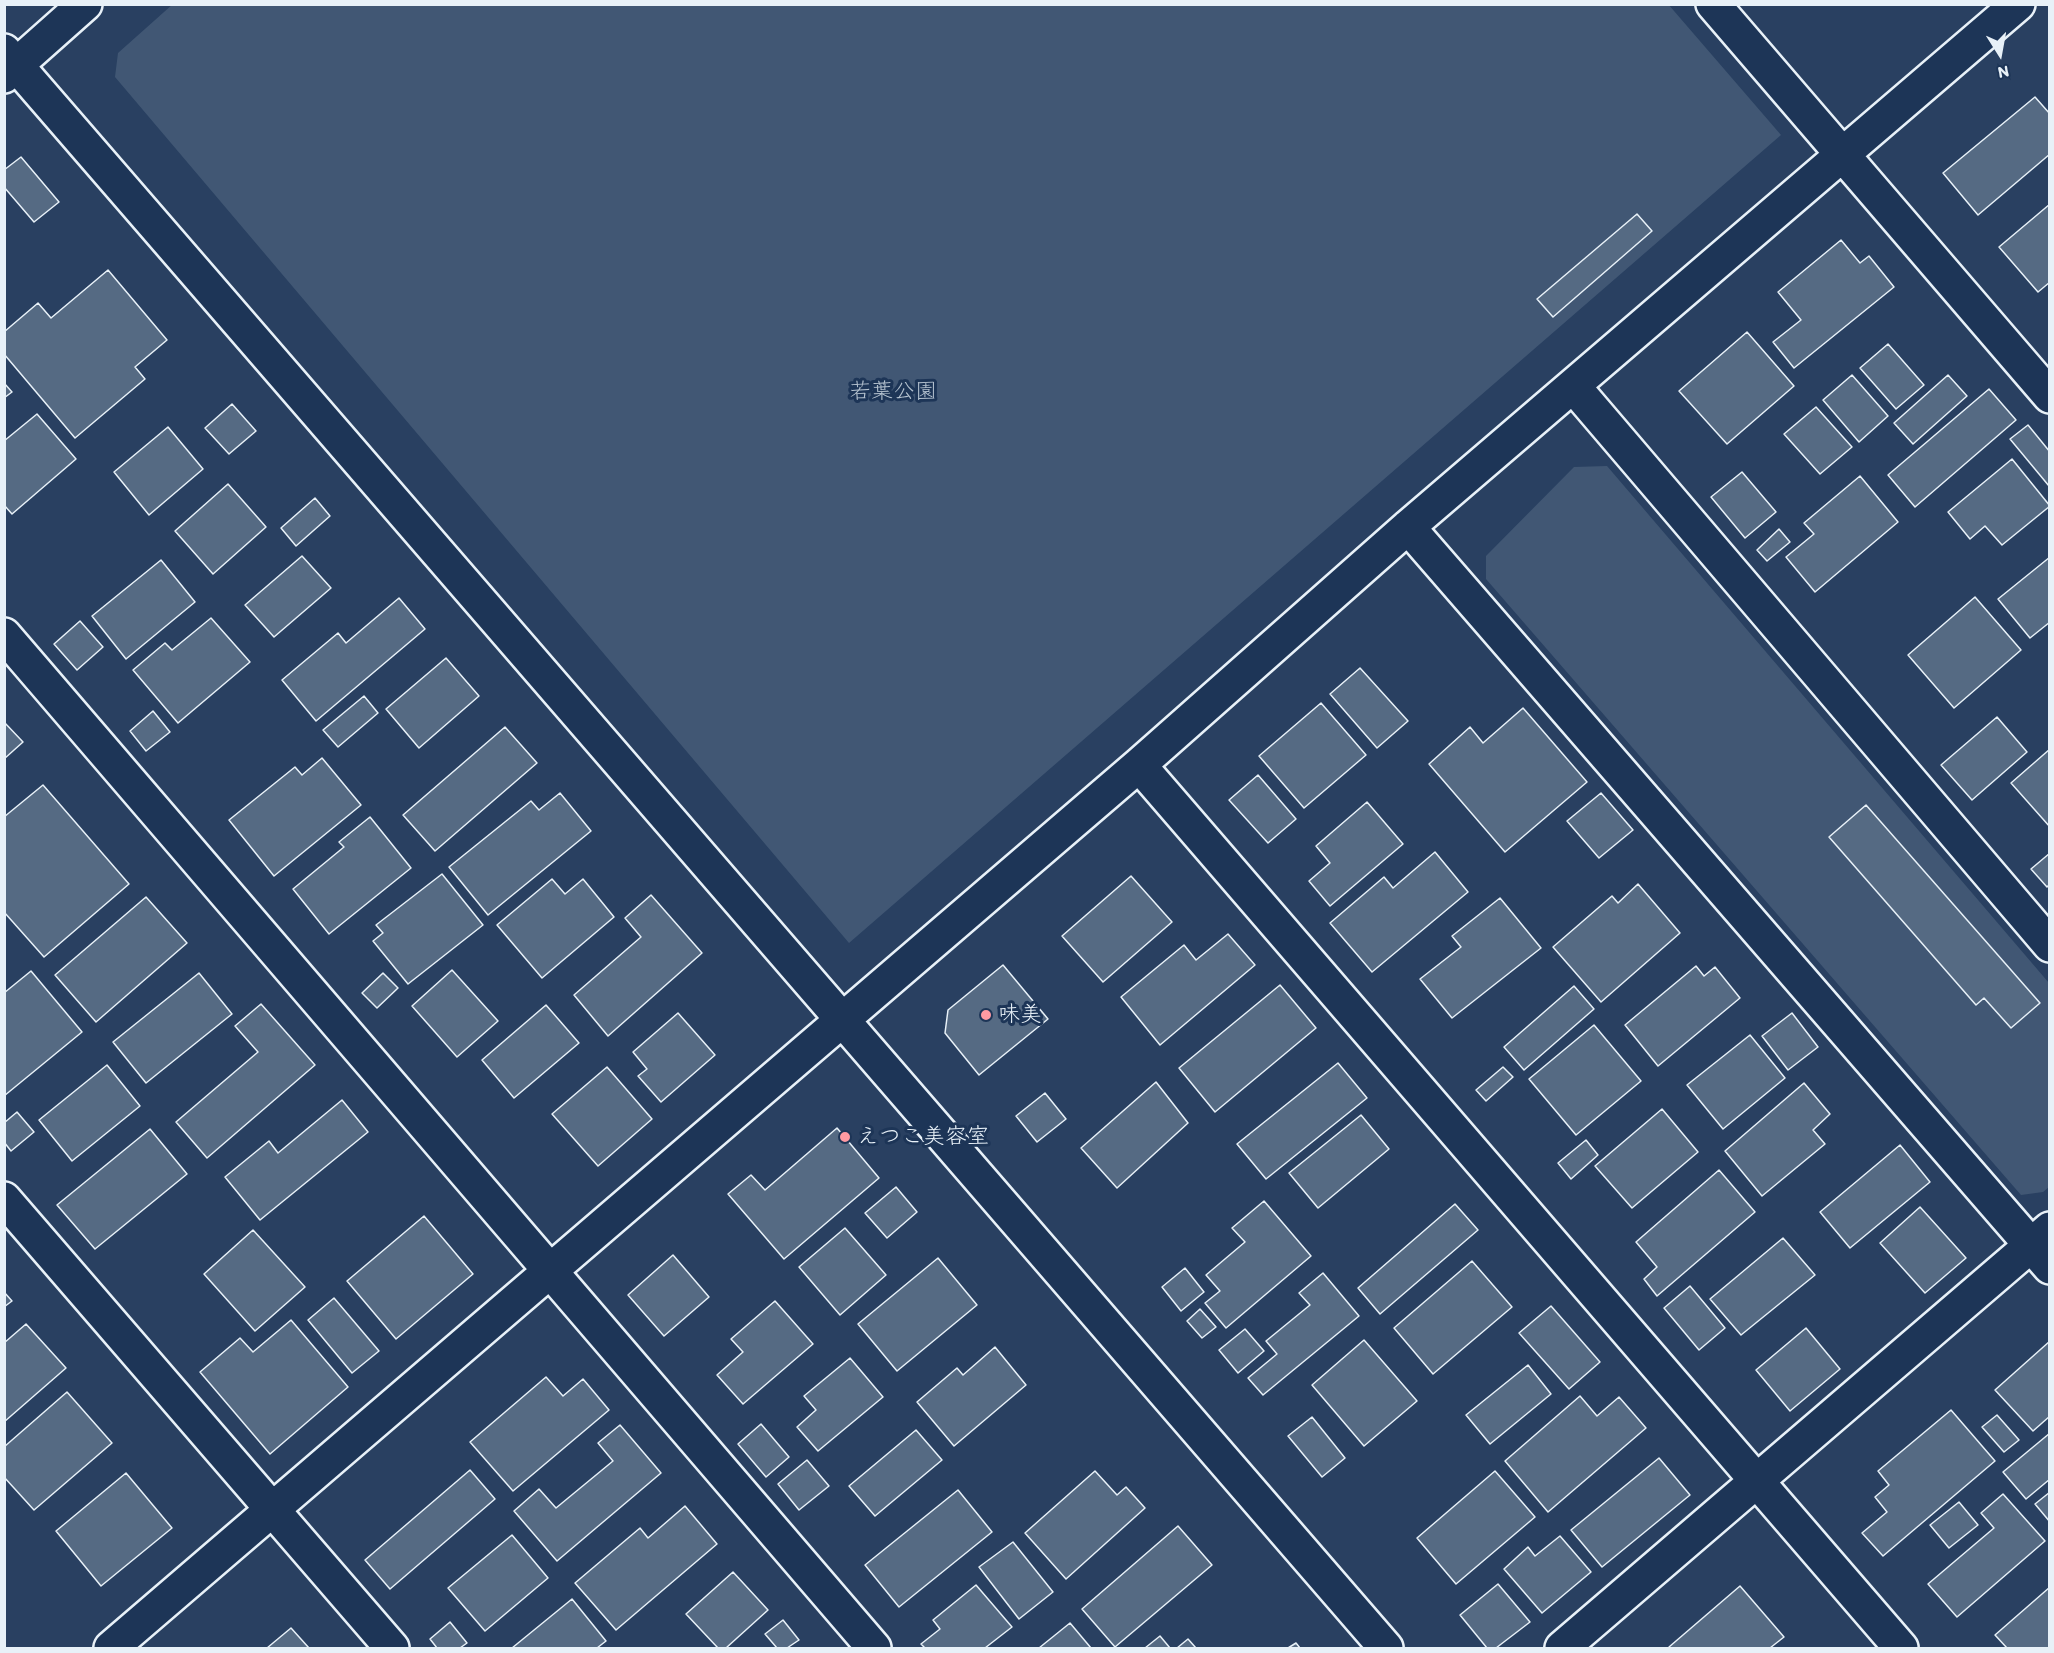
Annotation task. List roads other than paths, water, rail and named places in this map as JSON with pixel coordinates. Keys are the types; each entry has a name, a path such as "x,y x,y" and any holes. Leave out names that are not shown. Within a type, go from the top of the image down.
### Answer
{"street":[{"path":"85,4 9,64 842,1018 1386,1648"},
{"path":"1713,4 2049,396"},
{"path":"111,1648 1139,765 1408,527 2018,4"},
{"path":"1574,387 2049,945"},
{"path":"1408,527 2043,1247 1754,1481 1562,1648"},
{"path":"4,635 874,1648"},
{"path":"1139,765 1754,1481 1901,1648"},
{"path":"4,1199 392,1648"}],"place":[{"name":"味美","path":"986,1015"},
{"name":"えつこ美容室","path":"845,1137"}],"park label":[{"name":"若葉公園","path":"893,392"}]}
